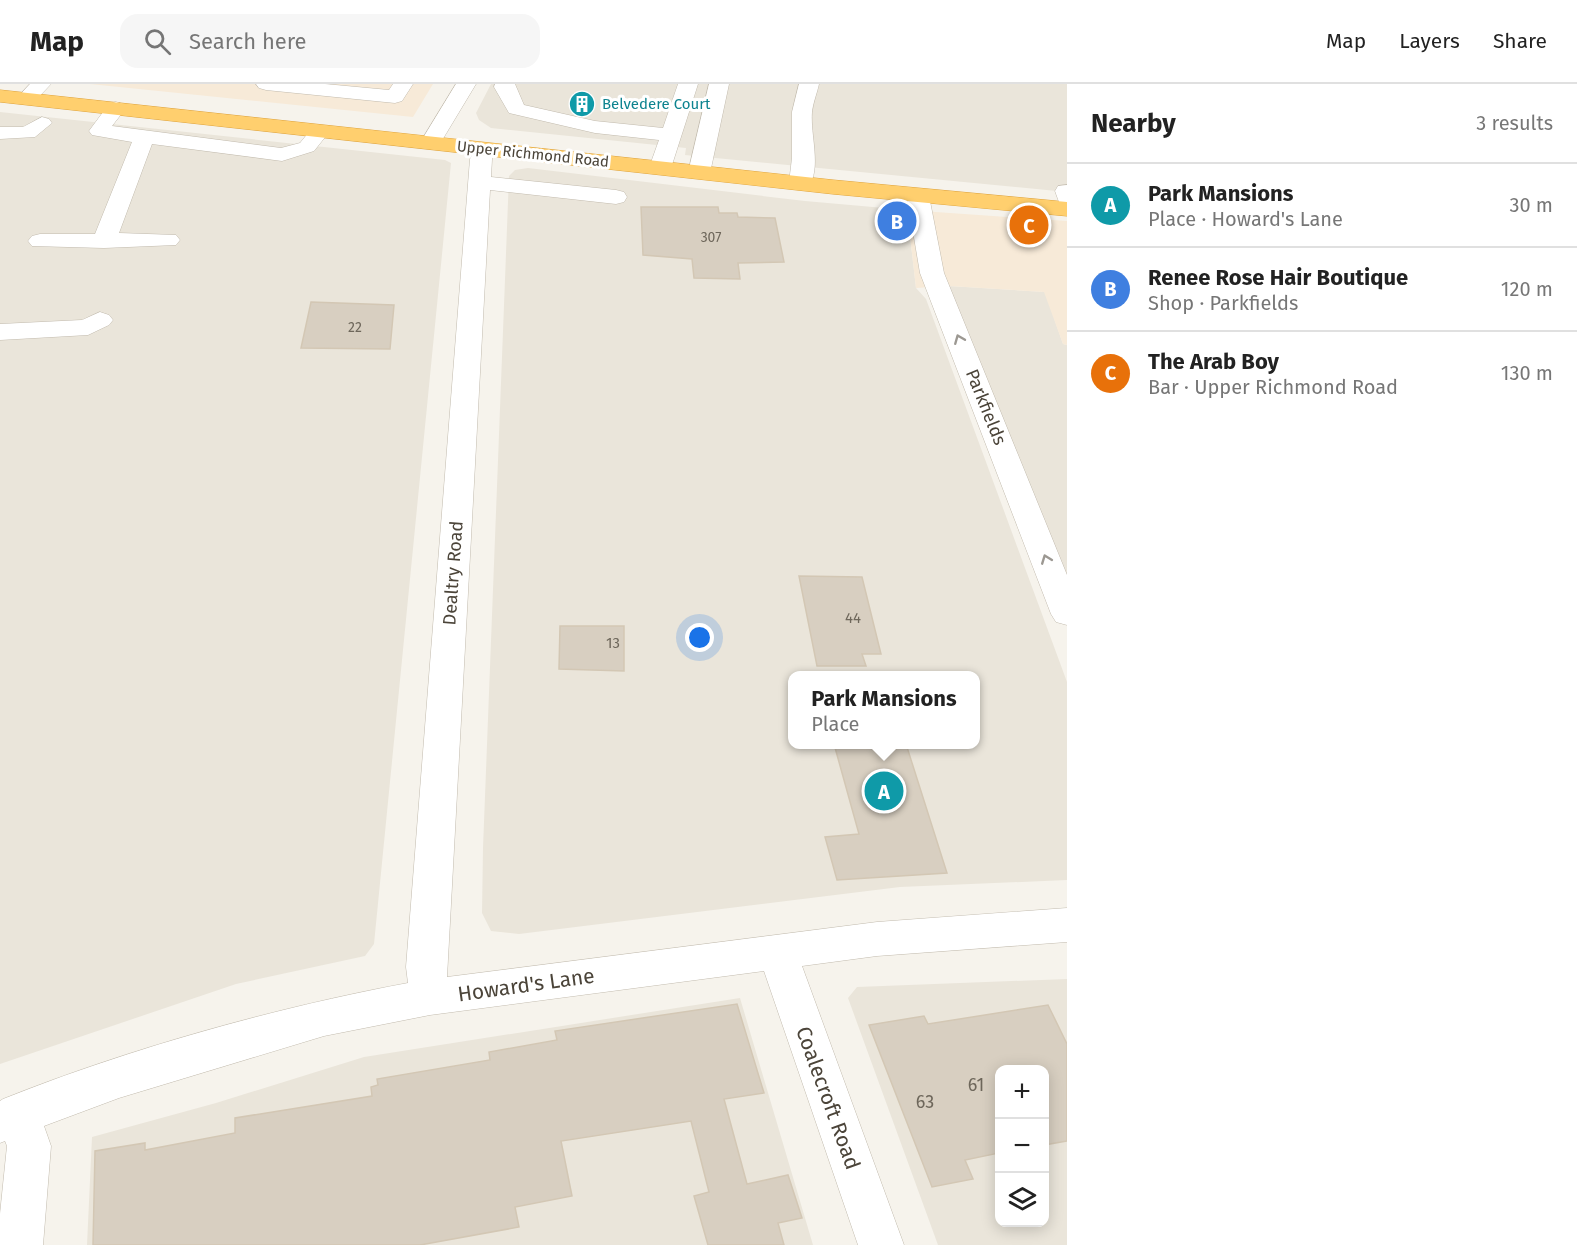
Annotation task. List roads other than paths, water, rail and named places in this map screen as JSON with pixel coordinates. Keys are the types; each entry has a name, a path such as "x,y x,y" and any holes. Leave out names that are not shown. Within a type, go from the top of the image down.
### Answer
{"highway":[{"name":"Upper Richmond Road","path":"0,96 918,196 1067,199"}],"street":[{"path":"26,99 41,84"},
{"path":"266,84 395,97 403,84"},
{"path":"431,143 466,84"},
{"path":"505,84 516,109 595,127 671,135"},
{"path":"660,168 688,84"},
{"path":"699,172 718,84"},
{"path":"800,183 803,158 802,112 809,84"},
{"path":"116,108 104,121 99,131 282,155 308,147 320,131"},
{"path":"0,133 28,133 42,123"},
{"path":"104,241 145,136"},
{"name":"Dealtry Road","path":"430,997 426,967 480,182 482,159 486,149"},
{"path":"480,182 616,198"},
{"name":"Parkfields","path":"918,196 932,273 1067,614"},
{"path":"40,241 168,240"},
{"path":"0,332 88,327 100,320"},
{"name":"Howard's Lane","path":"9,1118 119,1078 324,1017 430,997 877,939 1067,925"},
{"name":"Coalecroft Road","path":"777,951 881,1245"},
{"path":"9,1118 29,1146 20,1245"}],"place":[{"name":"Belvedere Court","path":"582,104"},
{"name":"Renee Rose Hair Boutique","path":"897,221"},
{"name":"The Arab Boy","path":"1029,225"},
{"name":"Park Mansions","path":"884,791"}]}
